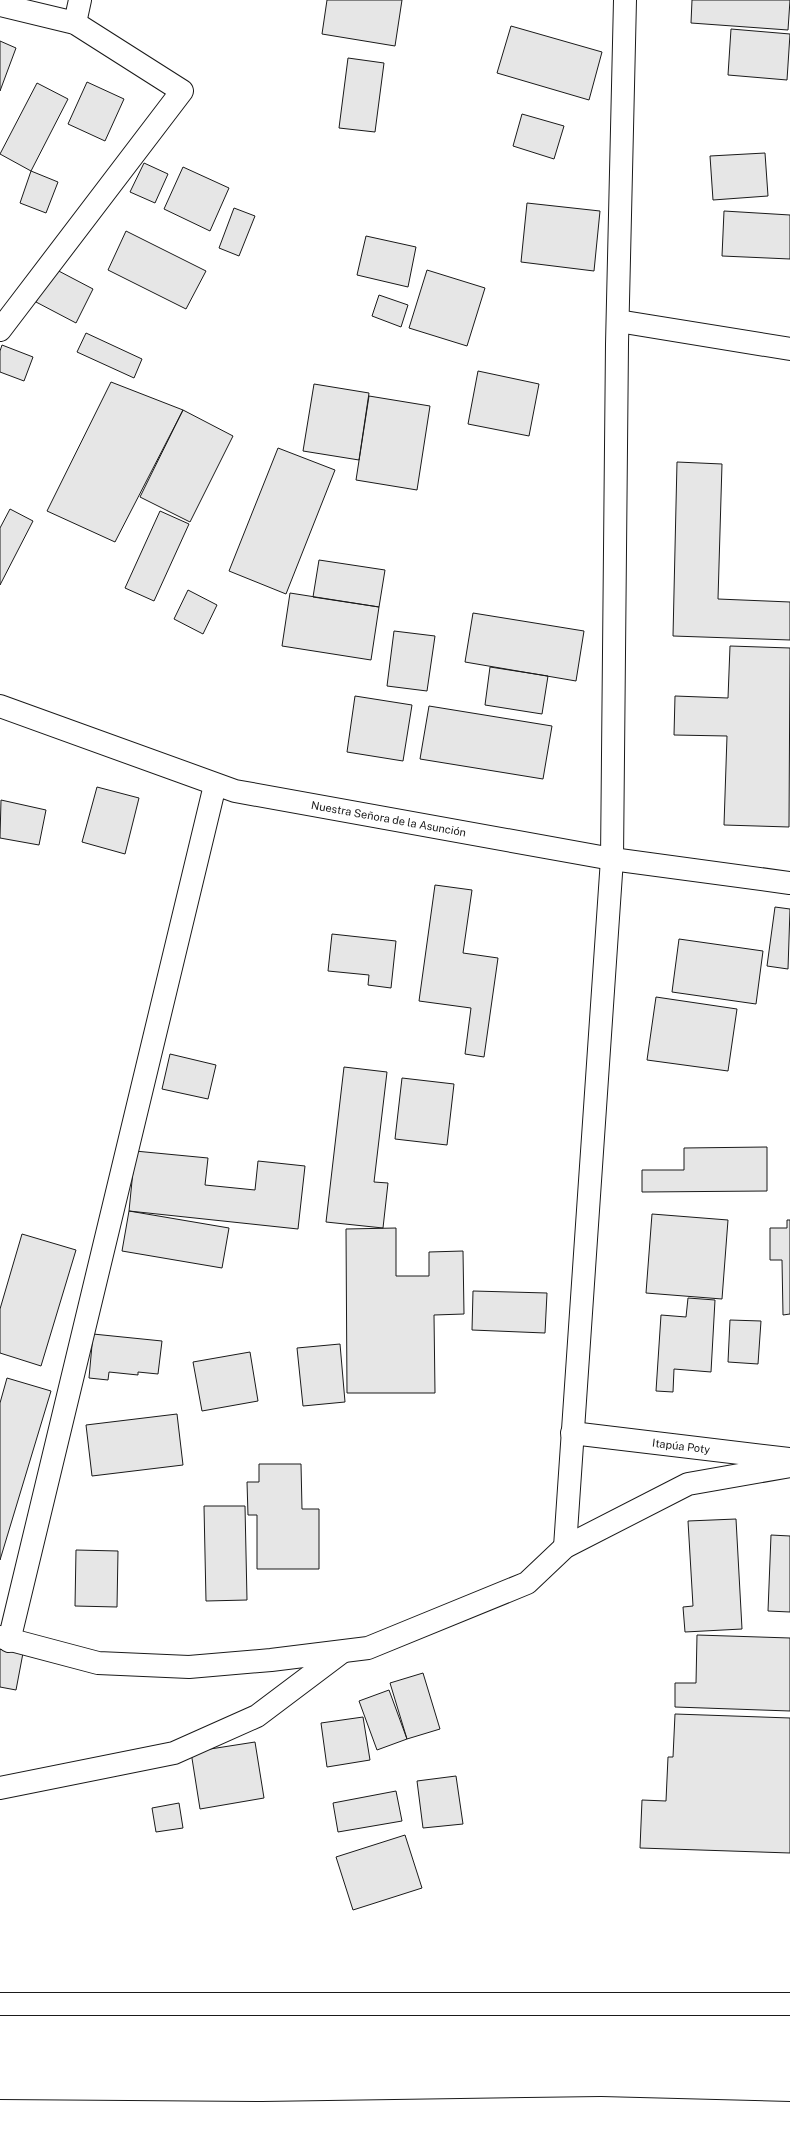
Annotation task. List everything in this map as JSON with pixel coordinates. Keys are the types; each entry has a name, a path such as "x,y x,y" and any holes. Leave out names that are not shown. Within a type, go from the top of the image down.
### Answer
{"street":[{"path":"75,23 80,0"},
{"path":"565,1547 612,859 618,321 625,0"},
{"path":"0,5 75,23 182,91 0,330"},
{"path":"618,321 790,349"},
{"name":"Nuestra Señora de la Asunción","path":"0,706 235,791 612,859 790,883"},
{"path":"215,785 5,1639 98,1663 189,1667 271,1660 368,1648 527,1583 565,1547 688,1484 790,1466"},
{"name":"Itapúa Poty","path":"572,1433 790,1460"},
{"path":"0,1788 174,1753 257,1716 343,1651"},
{"path":"0,2004 790,2004"},
{"path":"0,2111 262,2113 601,2108 790,2113"},
{"path":"0,2128 790,2128"}],"building":[{"path":"327,0 402,0 395,46 322,34"},
{"path":"692,0 790,0 788,30 691,23"},
{"path":"511,26 602,52 589,100 497,73"},
{"path":"731,29 790,34 787,80 728,75"},
{"path":"0,41 16,48 0,91"},
{"path":"348,58 384,63 375,132 339,128"},
{"path":"87,82 124,99 105,141 68,124"},
{"path":"37,83 68,99 31,171 0,154"},
{"path":"522,114 564,126 554,159 513,146"},
{"path":"765,153 768,196 713,200 710,156"},
{"path":"144,163 168,174 155,203 130,192"},
{"path":"183,167 229,188 210,231 164,209"},
{"path":"31,171 58,182 46,213 20,203"},
{"path":"527,203 600,211 594,271 521,262"},
{"path":"234,208 255,216 239,256 219,248"},
{"path":"724,211 790,215 790,259 722,256"},
{"path":"126,231 206,271 186,309 108,270"},
{"path":"366,236 416,247 408,287 357,275"},
{"path":"53,268 93,289 76,323 36,302"},
{"path":"427,270 485,288 467,346 409,328"},
{"path":"379,295 408,305 401,327 372,316"},
{"path":"86,333 142,359 134,378 77,352"},
{"path":"2,345 33,357 24,381 0,372 0,351"},
{"path":"478,371 539,384 529,436 468,424"},
{"path":"111,382 183,410 115,542 47,511"},
{"path":"314,384 369,393 359,460 303,451"},
{"path":"369,396 430,406 417,490 356,480"},
{"path":"183,410 233,436 190,522 140,497"},
{"path":"278,448 335,470 286,594 229,571"},
{"path":"677,462 722,464 718,599 790,602 790,640 673,636"},
{"path":"10,509 33,521 0,585 0,528"},
{"path":"160,511 189,524 154,601 125,588"},
{"path":"319,560 385,570 379,607 313,597"},
{"path":"188,590 217,605 203,634 174,619"},
{"path":"290,593 379,607 371,660 282,646"},
{"path":"473,613 584,631 576,681 465,662"},
{"path":"394,631 435,636 427,691 387,686"},
{"path":"730,646 790,648 789,827 724,825 727,736 674,735 675,696 728,698"},
{"path":"490,667 548,676 542,714 485,705"},
{"path":"355,696 412,705 403,761 347,752"},
{"path":"429,706 552,726 543,779 420,759"},
{"path":"97,787 139,798 125,854 82,842"},
{"path":"1,800 46,810 39,845 0,838"},
{"path":"435,885 472,890 463,953 498,958 484,1057 465,1054 471,1008 419,1001"},
{"path":"775,907 790,909 788,969 767,966"},
{"path":"332,934 396,941 391,988 368,985 369,975 328,971"},
{"path":"679,939 763,951 756,1004 672,992"},
{"path":"656,997 737,1009 728,1071 647,1060"},
{"path":"170,1054 216,1065 208,1099 162,1089"},
{"path":"344,1067 387,1072 374,1182 388,1183 383,1228 326,1222"},
{"path":"402,1078 454,1084 447,1145 395,1139"},
{"path":"767,1147 767,1191 642,1192 642,1170 684,1170 684,1148"},
{"path":"135,1151 208,1158 205,1185 255,1190 258,1161 305,1166 298,1229 129,1211"},
{"path":"129,1211 229,1228 222,1268 122,1251"},
{"path":"652,1214 728,1220 722,1299 646,1293"},
{"path":"787,1220 790,1220 790,1314 783,1315 782,1260 770,1260 770,1228 787,1228"},
{"path":"396,1228 396,1276 429,1276 429,1252 463,1251 464,1314 434,1315 435,1393 347,1393 346,1229"},
{"path":"22,1234 76,1250 41,1366 0,1353 0,1309"},
{"path":"473,1291 547,1293 545,1333 472,1330"},
{"path":"688,1298 715,1300 711,1372 674,1369 673,1392 656,1391 661,1315 686,1317"},
{"path":"730,1320 761,1321 758,1364 728,1362"},
{"path":"93,1334 162,1341 158,1374 138,1372 138,1375 109,1372 108,1380 89,1378"},
{"path":"340,1344 345,1402 303,1406 297,1348"},
{"path":"250,1352 258,1401 202,1411 193,1362"},
{"path":"7,1378 51,1391 0,1560 0,1403"},
{"path":"177,1414 183,1465 92,1476 86,1425"},
{"path":"259,1464 301,1464 302,1509 319,1509 319,1569 257,1569 257,1515 248,1515 247,1482 259,1482"},
{"path":"204,1506 245,1506 247,1600 206,1601"},
{"path":"736,1519 742,1629 685,1632 683,1607 693,1606 688,1521"},
{"path":"771,1535 790,1536 790,1612 768,1611"},
{"path":"76,1550 118,1551 117,1607 75,1606"},
{"path":"697,1635 790,1638 790,1711 675,1707 675,1683 696,1683"},
{"path":"0,1649 23,1653 16,1690 0,1687"},
{"path":"423,1673 440,1729 407,1739 390,1683"},
{"path":"389,1690 407,1739 377,1750 359,1701"},
{"path":"675,1714 790,1718 790,1853 640,1848 642,1800 666,1801 668,1757 673,1757"},
{"path":"363,1717 370,1760 327,1767 321,1723"},
{"path":"255,1742 264,1798 200,1809 191,1752"},
{"path":"456,1776 463,1824 423,1828 417,1781"},
{"path":"396,1791 402,1821 338,1832 333,1803"},
{"path":"179,1803 183,1828 156,1832 152,1808"},
{"path":"405,1835 422,1888 353,1910 336,1857"}]}
